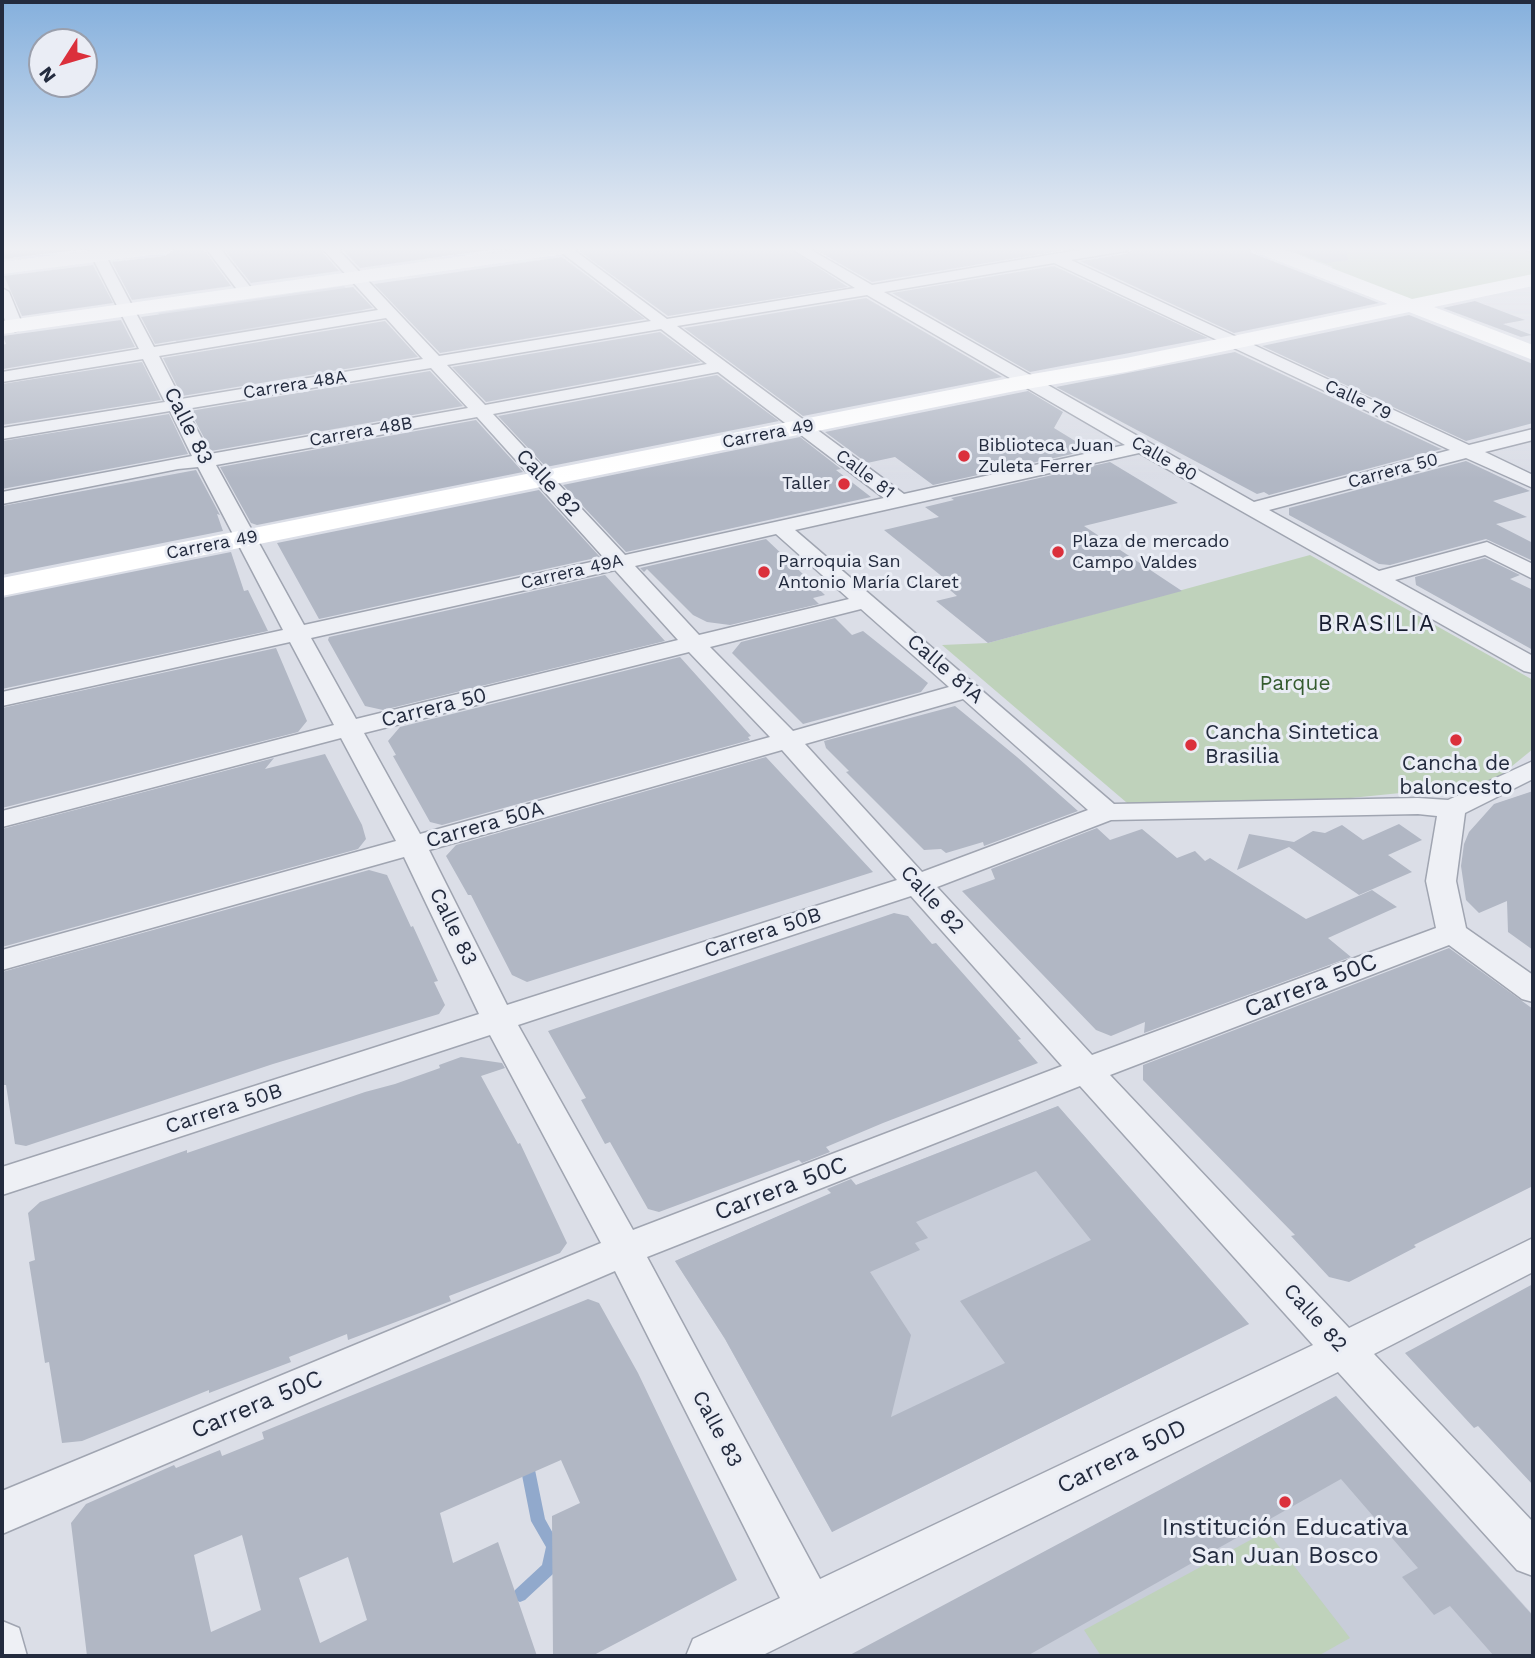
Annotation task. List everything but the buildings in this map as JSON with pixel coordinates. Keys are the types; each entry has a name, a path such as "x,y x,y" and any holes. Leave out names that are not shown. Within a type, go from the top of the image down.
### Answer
{"street":[{"path":"8,327 26,324"},
{"name":"Calle 83","path":"135,324 296,635 412,846 498,1020 624,1250 810,1608"},
{"path":"2,377 323,324"},
{"name":"Calle 82","path":"400,324 621,561 693,643 788,741 1533,1554"},
{"name":"Carrera 48A","path":"2,434 662,324"},
{"name":"Calle 81","path":"664,324 900,500"},
{"name":"Calle 80","path":"931,324 1142,447 1533,666"},
{"name":"Calle 79","path":"1196,324 1533,482"},
{"name":"Carrera 49","path":"2,587 1313,324"},
{"path":"1459,324 1533,353"},
{"name":"Carrera 48B","path":"2,498 178,463 205,461 720,367"},
{"name":"Carrera 50","path":"1254,508 1533,434"},
{"name":"Carrera 49A","path":"2,699 1142,447"},
{"name":"Calle 81A","path":"781,528 1107,811"},
{"path":"1376,578 1487,548 1533,572"},
{"name":"Carrera 50","path":"2,819 347,729 867,601"},
{"name":"Carrera 50A","path":"2,960 968,690"},
{"path":"1533,769 1452,809 1441,881 1452,933 1533,991"},
{"name":"Carrera 50B","path":"2,1181 917,884 1107,811 1418,806 1452,809"},
{"name":"Carrera 50C","path":"2,1513 624,1250 1087,1070 1452,933"},
{"name":"Carrera 50D","path":"710,1656 1344,1350 1533,1254"},
{"path":"2,1645 3,1656"}],"shaded area":[{"path":"165,324 306,324 177,343"},
{"path":"1058,1106 1249,1324 832,1532 725,1339 675,1261 795,1209"},
{"name":"Institución Educativa San Juan Bosco","path":"1336,1396 1533,1615 1533,1656 850,1656"}],"green space":[{"name":"Parque","path":"1310,555 1533,680 1533,749 1490,784 1291,804 1133,808 942,645 988,643"},
{"path":"1267,1531 1350,1638 1318,1656 1101,1656 1084,1630"}],"waterway":[{"path":"520,1595 548,1569 553,1546 538,1521 527,1465"}],"place":[{"name":"Biblioteca Juan Zuleta Ferrer","path":"964,456"},
{"name":"Taller","path":"844,484"},
{"name":"Plaza de mercado Campo Valdes","path":"1058,552"},
{"name":"Parroquia San Antonio María Claret","path":"764,572"},
{"name":"Cancha de baloncesto","path":"1456,740"},
{"name":"Cancha Sintetica Brasilia","path":"1191,745"},
{"name":"Institución Educativa San Juan Bosco","path":"1285,1502"}],"district":[{"name":"BRASILIA","path":"1377,624"}]}
